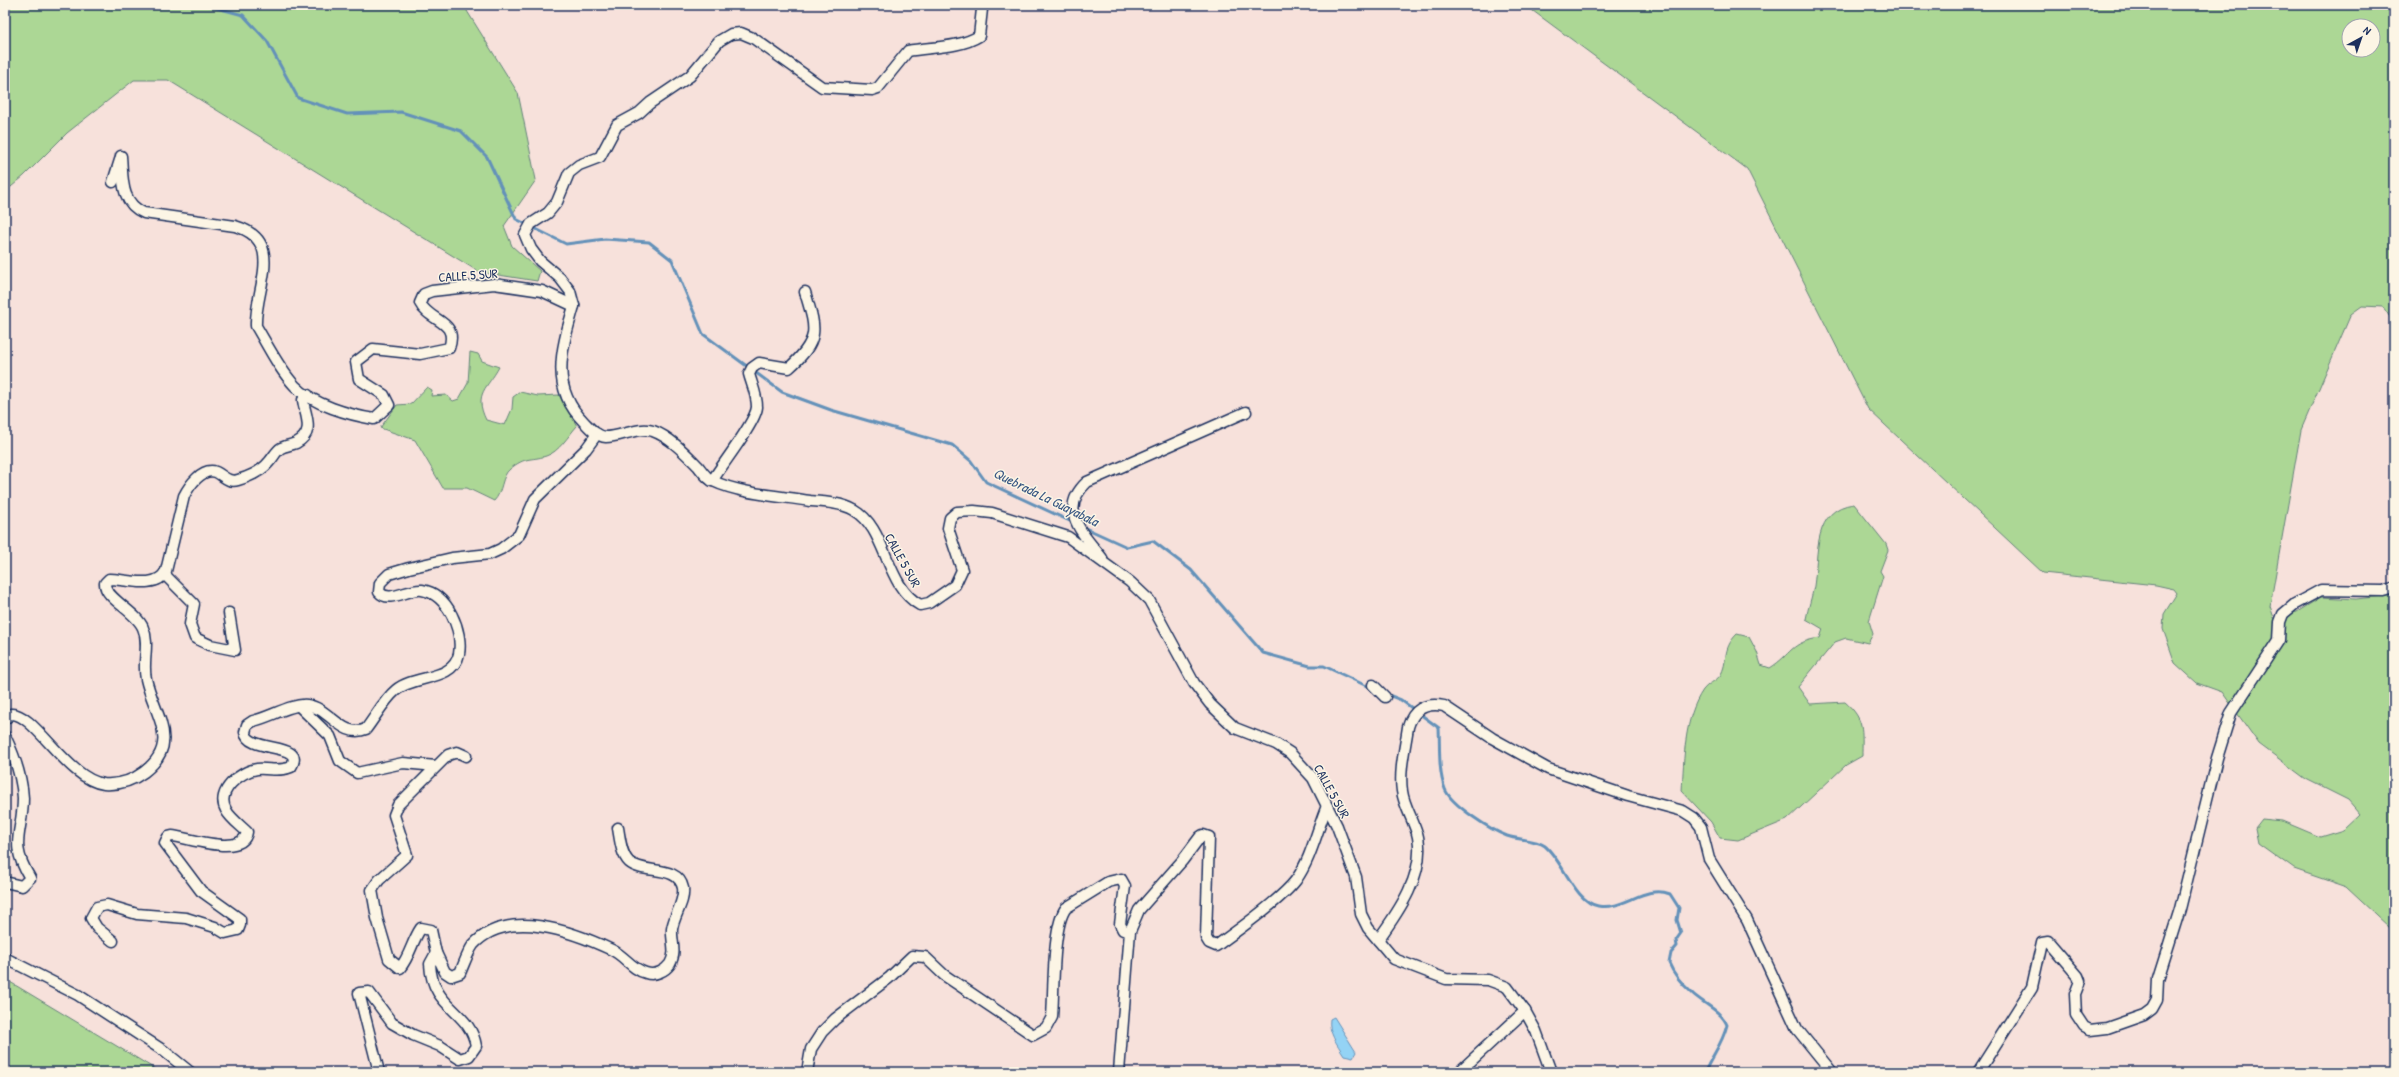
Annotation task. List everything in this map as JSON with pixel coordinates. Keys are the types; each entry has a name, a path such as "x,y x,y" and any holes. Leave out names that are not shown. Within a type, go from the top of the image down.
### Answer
{"street":[{"path":"805,292 815,326 813,337 788,368 759,363 751,371 757,395 757,409 748,426 712,481 690,459 660,434 651,430 605,437 597,434 577,415 565,392 560,374 561,355 574,306 570,291 531,249 525,236 530,226 548,213 557,202 569,173 579,165 600,157 617,125 639,113 650,103 690,76 719,41 731,34 741,33 753,38 822,87 872,90 878,88 908,50 955,44 979,36 982,9 980,5"},
{"path":"5,720 11,714 18,715 45,739 76,772 95,782 121,783 135,778 148,769 162,752 165,742 164,732 146,680 144,657 145,636 139,621 113,598 105,586 109,579 152,582 160,579 164,574 184,496 189,486 202,475 209,472 217,473 227,480 238,480 262,469 281,448 302,439 307,430 309,419 303,400 308,395 296,387 284,372 256,326 256,314 266,257 257,236 248,230 236,226 144,213 137,210 126,198 121,156 113,182"},
{"name":"CALLE 5 SUR","path":"308,395 348,414 374,419 389,405 384,395 359,379 356,362 373,349 420,354 449,348 452,339 449,328 423,309 420,303 424,294 432,291 494,284 542,291 574,306"},
{"path":"1105,562 1073,518 1075,497 1087,482 1246,412"},
{"path":"113,941 97,928 91,918 97,907 107,905 137,914 186,918 215,927 225,932 238,930 240,919 201,891 166,845 166,841 172,836 213,844 240,843 245,840 247,832 227,811 224,805 224,798 230,785 243,773 258,769 284,770 291,767 293,761 292,755 288,751 253,742 246,735 246,728 253,721 306,704 324,710 345,729 362,731 366,729 391,695 401,686 450,670 456,661 459,645 457,625 444,606 431,593 423,590 413,590 391,597 384,596 379,592 380,583 389,574 409,568 452,558 490,554 501,549 519,535 528,519 535,499 586,449 597,434"},
{"name":"CALLE 5 SUR","path":"712,481 765,494 831,503 854,510 867,520 894,575 911,600 920,605 929,603 955,585 962,570 948,528 950,518 957,512 974,511 992,514 1061,534 1105,562 1130,582 1149,600 1194,683 1210,704 1235,728 1276,744 1290,753 1313,778 1337,826 1356,876 1363,922 1394,959 1446,979 1488,980 1503,985 1525,1010 1536,1031 1551,1072"},
{"path":"164,574 194,604 190,624 195,638 210,645 236,650 230,613"},
{"path":"1978,1072 2032,987 2042,942 2044,941 2048,941 2078,976 2080,981 2075,994 2076,1015 2084,1027 2090,1030 2108,1028 2144,1015 2152,1009 2157,1000 2158,980 2180,909 2231,713 2279,640 2280,622 2283,614 2295,604 2321,590 2384,590 2394,588"},
{"path":"1373,685 1385,697"},
{"path":"1378,940 1400,910 1410,888 1420,853 1418,836 1402,793 1401,781 1408,728 1417,710 1435,704 1444,706 1492,738 1548,769 1628,796 1683,812 1694,818 1701,827 1709,859 1747,920 1797,1029 1832,1072"},
{"path":"299,706 330,736 340,761 357,773 403,763 436,766"},
{"path":"5,736 17,770 23,798 17,850 21,863 30,878 22,886 5,882"},
{"path":"466,756 457,752 448,755 398,805 394,815 407,855 379,880 372,890 377,918 390,959 400,968 405,961 414,938 421,928 430,930 436,953 445,972 451,976 460,972 473,946 489,933 520,924 548,926 611,950 632,967 648,974 662,972 670,963 674,949 672,929 682,899 683,888 679,879 671,873 638,868 629,862 624,854 618,828"},
{"path":"1119,1072 1127,994 1127,963 1130,931 1139,910 1203,835 1209,837 1206,938 1209,943 1216,946 1283,893 1296,880 1306,861 1327,806"},
{"path":"807,1072 811,1049 822,1032 835,1019 889,978 912,956 925,957 944,975 1033,1035 1046,1028 1052,1017 1057,932 1062,913 1066,908 1108,882 1121,879 1125,886 1120,924 1123,930 1130,931"},
{"path":"379,1072 359,993 369,992 392,1024 413,1036 440,1046 460,1059 469,1056 476,1046 474,1034 441,999 434,988 430,964 436,953"},
{"path":"5,958 78,995 164,1051 190,1072"},
{"path":"1459,1072 1525,1010"}],"green space":[{"path":"5,5 469,5 467,11 518,93 536,180 504,226 512,246 540,271 537,281 479,272 168,80 134,80 67,133 24,176 5,192"},
{"path":"1525,5 2394,5 2394,323 2383,307 2362,306 2351,314 2301,430 2270,606 2274,618 2297,612 2321,597 2356,599 2394,595 2394,928 2390,928 2346,887 2294,869 2258,843 2255,828 2262,819 2282,821 2320,837 2343,830 2360,814 2348,800 2306,779 2259,744 2222,692 2197,683 2175,663 2163,629 2164,614 2177,593 2174,589 2156,585 2043,573 1868,409 1747,169"},
{"path":"470,352 478,354 482,361 499,367 484,391 482,397 482,411 486,420 505,425 512,409 513,397 520,392 538,396 559,395 577,426 563,443 551,454 524,460 510,469 505,476 499,493 494,501 467,488 443,488 415,440 380,428 397,405 411,404 427,387 432,390 431,396 446,395 453,401 459,399 468,383"},
{"path":"1854,504 1886,544 1888,550 1880,571 1883,576 1869,621 1873,634 1868,643 1846,638 1835,642 1798,687 1810,704 1845,702 1851,708 1856,714 1861,726 1862,756 1846,765 1787,820 1738,840 1720,838 1711,822 1682,791 1686,739 1692,713 1703,690 1720,676 1723,671 1727,650 1737,634 1749,637 1757,652 1761,665 1770,668 1792,649 1803,642 1820,638 1823,629 1806,619 1814,586 1820,535 1824,524 1831,514 1840,508"},
{"path":"5,979 160,1072 5,1072"}],"water":[{"path":"1334,1017 1356,1052 1353,1057 1344,1055 1334,1038 1330,1029 1330,1019"}],"waterway":[{"name":"Quebrada La Guayabala","path":"206,5 243,15 267,41 298,98 347,114 401,112 461,131 487,157 516,219 566,244 605,239 649,242 672,260 703,334 782,392 831,410 952,445 971,461 986,482 1074,523"},
{"name":"Quebrada La Guayabala","path":"1081,526 1127,547 1153,541 1191,570 1263,653 1310,666 1324,666 1371,688"},
{"name":"Quebrada La Guayabala","path":"1386,694 1401,700 1439,728 1441,774 1445,789 1455,802 1482,823 1500,833 1511,837 1537,842 1545,846 1558,861 1576,889 1590,903 1607,907 1617,905 1651,892 1670,894 1679,908 1677,920 1681,933 1676,940 1677,946 1671,953 1669,963 1685,986 1696,997 1716,1011 1727,1025 1705,1072"}]}
